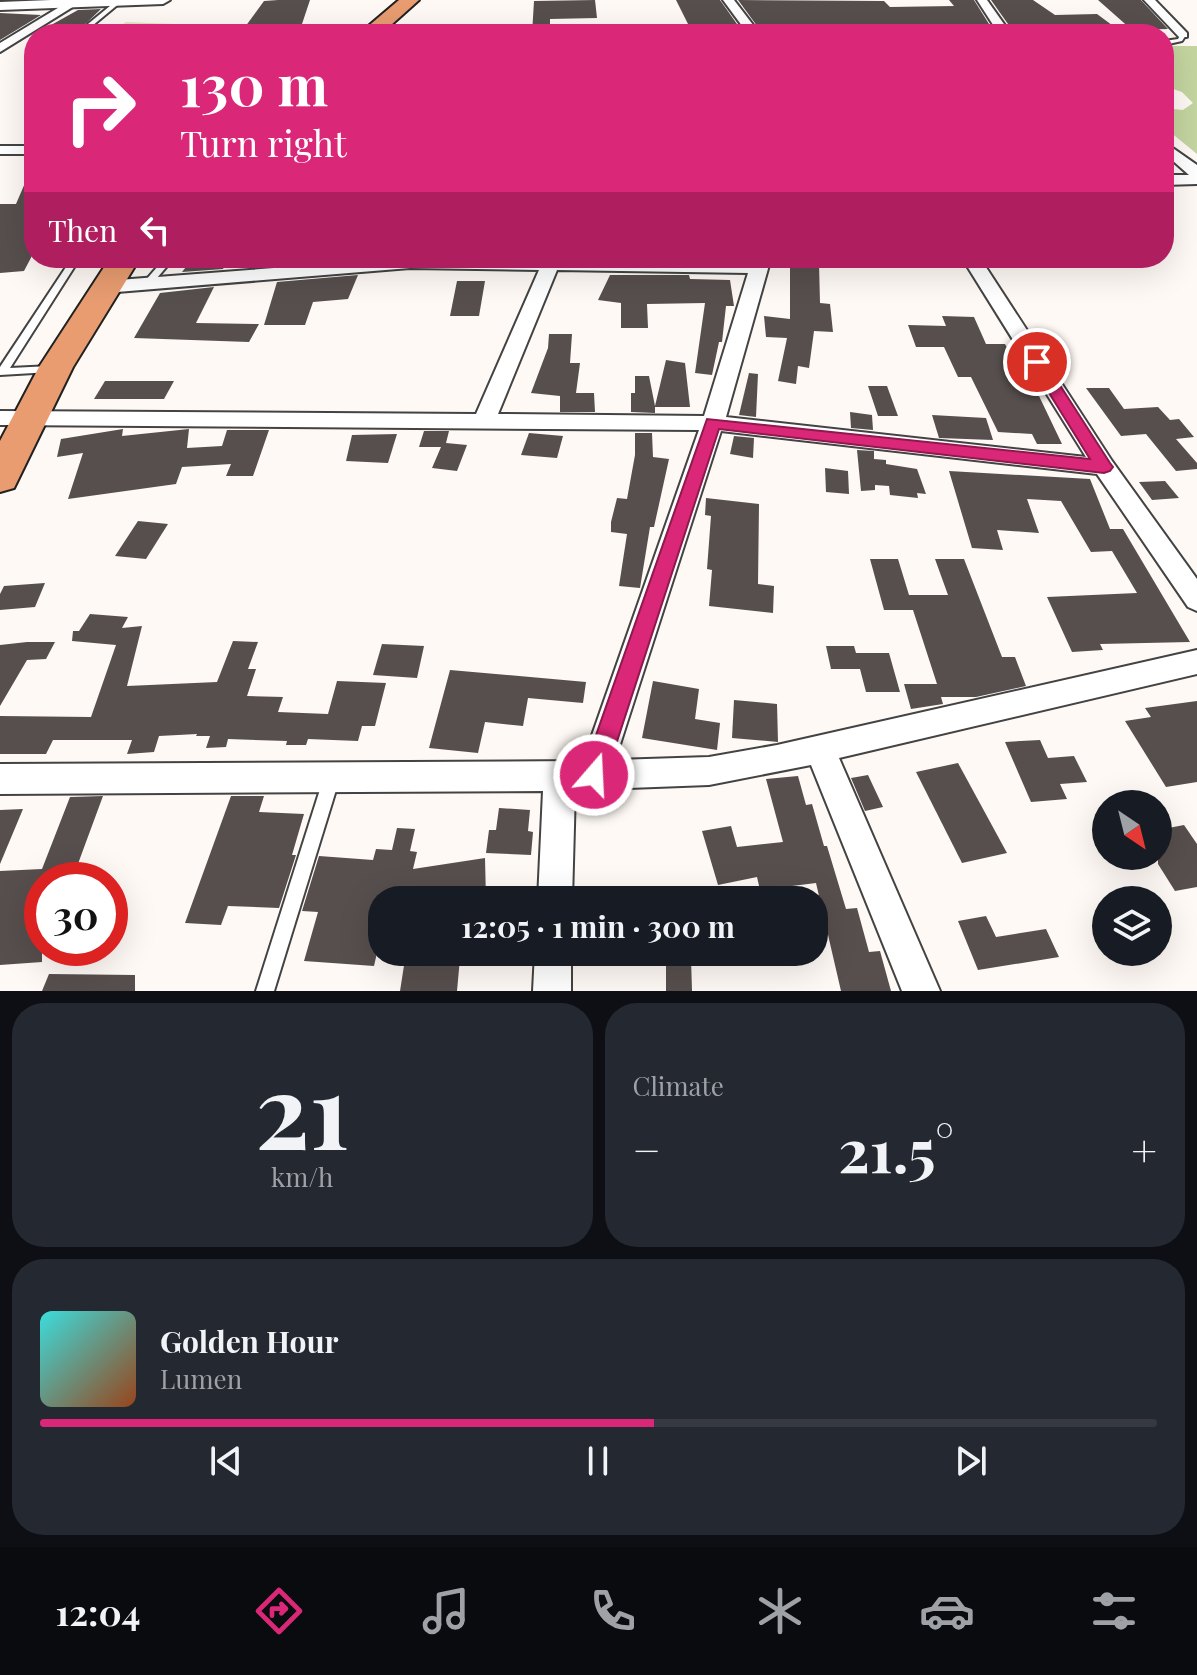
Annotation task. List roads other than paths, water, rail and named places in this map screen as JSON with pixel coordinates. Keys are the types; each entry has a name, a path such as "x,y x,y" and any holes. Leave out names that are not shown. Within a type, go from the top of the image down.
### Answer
{"highway":[{"path":"381,24 410,0"},
{"path":"0,478 16,418 55,369 118,268"}],"street":[{"path":"0,4 21,0"},
{"path":"0,4 163,0"},
{"path":"728,0 746,24"},
{"path":"982,0 998,24"},
{"path":"1149,0 1172,24"},
{"path":"39,24 74,2"},
{"path":"1174,26 1183,35"},
{"path":"0,48 24,33"},
{"path":"0,150 24,150"},
{"path":"1174,155 1197,176"},
{"path":"1174,179 1197,176"},
{"path":"105,287 320,268"},
{"path":"484,421 549,268"},
{"path":"594,775 713,423 759,268"},
{"path":"977,268 1104,467 1197,600"},
{"path":"16,418 713,423 1104,467"},
{"path":"0,779 560,776 709,771 820,750 1197,662"},
{"path":"820,750 921,991"},
{"path":"556,886 560,776"},
{"path":"552,991 553,966"}],"lane":[{"path":"91,24 118,2"},
{"path":"1174,41 1180,40 1183,35"},
{"path":"55,369 2,372 70,268"},
{"path":"148,283 161,268"},
{"path":"265,991 332,777"}]}
